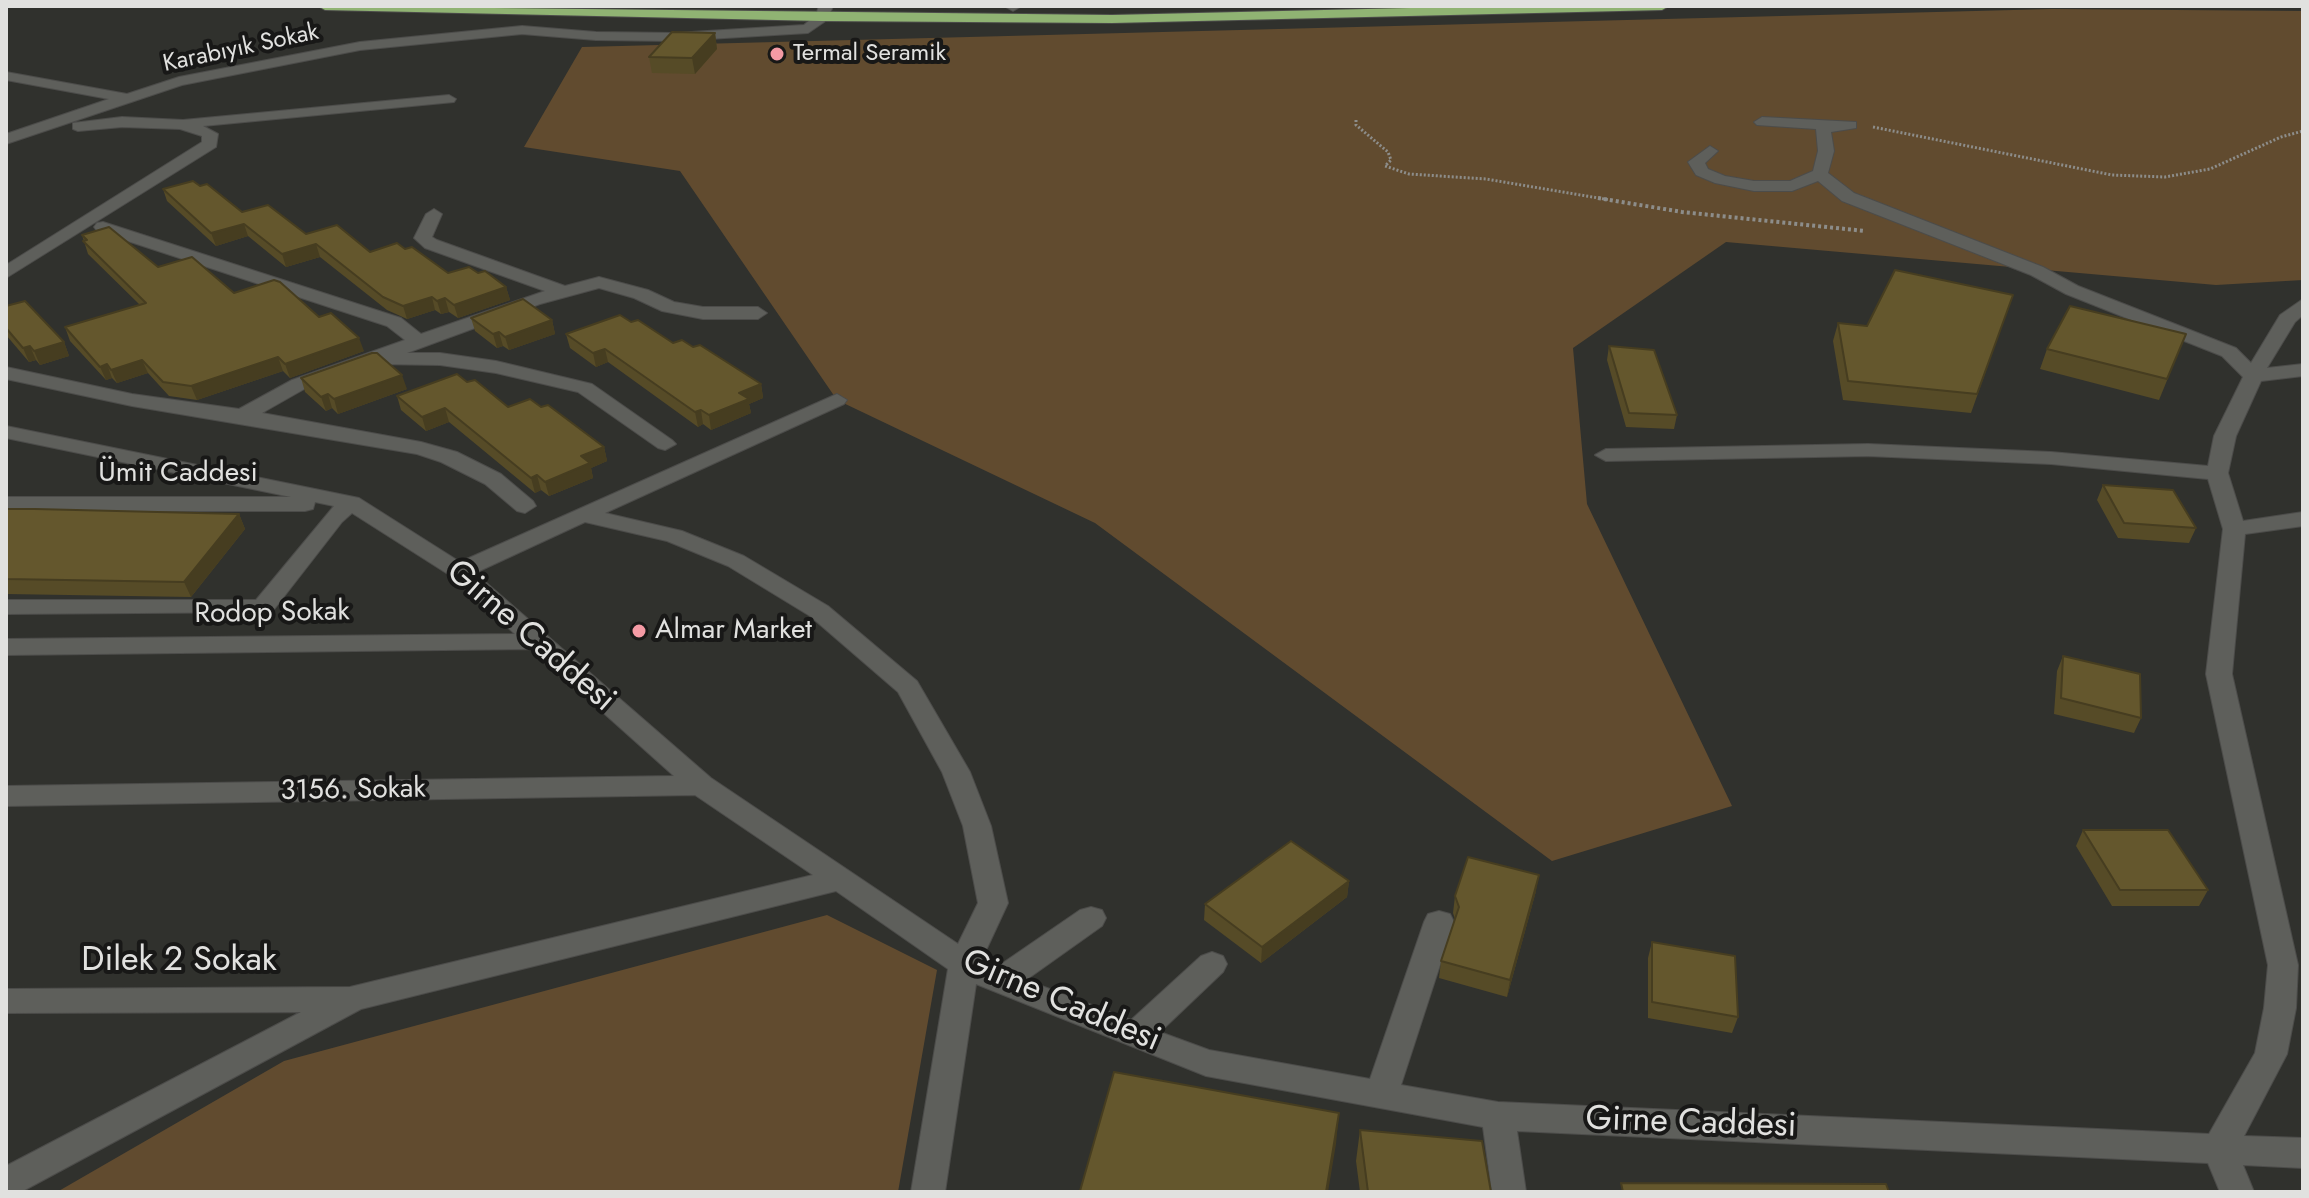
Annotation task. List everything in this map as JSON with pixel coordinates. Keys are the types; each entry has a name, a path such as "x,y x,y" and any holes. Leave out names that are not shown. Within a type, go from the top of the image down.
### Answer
{"highway":[{"path":"325,6 824,11 1128,18 1662,6"},
{"path":"949,6 1069,6"}],"street":[{"name":"Karabıyık Sokak","path":"6,139 179,81 360,46 522,30 596,36 675,37 808,29 824,11"},
{"path":"6,76 128,98"},
{"path":"38,129 122,122 182,124 449,99"},
{"path":"1762,122 1851,125"},
{"path":"6,273 210,144 210,134 182,124"},
{"path":"1820,174 1826,151 1823,129 1851,125"},
{"path":"1710,151 1696,162 1702,172 1721,180 1754,186 1792,186 1820,174"},
{"path":"1820,174 1848,197 2037,271 2072,290 2229,352 2253,376"},
{"path":"434,214 423,238 431,244 562,291"},
{"path":"103,227 394,322 418,341"},
{"path":"242,416 299,384 562,291 599,282 641,294 669,307 703,313 758,313"},
{"path":"2237,1192 2219,1149 2271,1054 2280,1008 2283,965 2219,674 2234,529 2217,473 2225,436 2253,376 2287,319 2303,305"},
{"path":"374,358 440,359 554,379 585,388 665,444"},
{"path":"2253,376 2303,370"},
{"path":"6,373 132,400 421,448 449,457 493,479 525,506"},
{"path":"459,571 837,400"},
{"name":"Girne Caddesi","path":"6,432 351,503 459,571 701,785 964,964 999,982 1206,1063 1498,1116 2303,1153"},
{"path":"1606,455 1868,450 2051,458 2217,473"},
{"path":"6,607 263,607 334,517 351,503"},
{"name":"Ümit Caddesi","path":"6,504 351,503"},
{"path":"583,515 674,536 736,561 819,611 908,687 956,772 977,826 993,903 964,964 928,1192"},
{"path":"2234,529 2303,519"},
{"name":"Rodop Sokak","path":"6,647 539,641"},
{"name":"3156. Sokak","path":"6,796 701,785"},
{"path":"6,1183 353,999 838,880"},
{"path":"999,982 1091,918"},
{"path":"1381,1095 1439,922"},
{"path":"1136,1035 1212,964"},
{"name":"Dilek 2 Sokak","path":"6,1001 353,999"},
{"path":"1498,1116 1509,1192"}],"path":[{"path":"1356,120 1356,125 1388,152 1391,160 1385,166 1409,174 1486,179 1682,212 1875,232"},
{"path":"1851,125 1888,129 2112,175 2165,177 2210,169 2281,137 2303,131"}],"shaded area":[{"path":"2052,9 2303,11 2303,280 2216,285 1726,242 1573,348 1587,504 1732,806 1552,861 1095,523 837,400 680,171 524,147 582,47"},
{"path":"827,915 937,970 898,1192 57,1192 284,1061"}],"building":[{"path":"672,32 715,33 692,58 649,57"},
{"path":"193,181 200,186 207,184 242,212 268,205 306,234 337,225 370,252 397,243 405,249 412,247 448,273 469,267 478,273 485,271 506,287 454,305 445,298 437,301 432,297 403,306 383,297 316,244 282,254 244,224 211,233 163,189"},
{"path":"109,227 158,267 192,257 234,293 274,280 280,282 319,317 331,313 359,338 285,364 278,357 191,386 163,382 142,360 111,370 107,364 100,367 65,327 146,303 83,241 87,240 82,235"},
{"path":"1895,270 2013,295 1977,394 1848,381 1838,323 1867,326"},
{"path":"523,299 552,320 505,337 499,332 493,334 471,318"},
{"path":"25,301 64,342 34,351 30,346 23,348 6,328 6,306"},
{"path":"2070,306 2186,334 2167,379 2047,349"},
{"path":"620,315 631,322 638,320 673,343 682,340 693,347 700,345 761,384 739,393 749,399 709,415 701,410 695,412 605,349 593,353 566,334"},
{"path":"1609,346 1654,350 1677,415 1629,413"},
{"path":"377,353 402,375 334,399 328,394 321,397 301,378"},
{"path":"457,374 467,382 475,380 508,407 530,399 541,407 548,405 604,447 581,456 590,463 545,482 537,475 531,478 445,408 422,417 397,396"},
{"path":"2103,485 2173,490 2196,528 2124,523"},
{"path":"6,509 239,514 184,582 6,579"},
{"path":"2063,656 2140,674 2141,718 2061,698"},
{"path":"2083,830 2168,830 2208,890 2120,890"},
{"path":"1291,841 1349,881 1262,947 1205,904"},
{"path":"1468,857 1539,875 1510,980 1441,961 1459,907 1455,896"},
{"path":"1652,942 1735,956 1738,1017 1652,1002"},
{"path":"1114,1072 1339,1113 1326,1192 1080,1191"},
{"path":"1360,1130 1482,1141 1491,1192 1368,1192"},
{"path":"1621,1183 1886,1184 1889,1192 1623,1192"}],"place":[{"name":"Termal Seramik","path":"777,54"},
{"name":"Almar Market","path":"639,631"}]}
